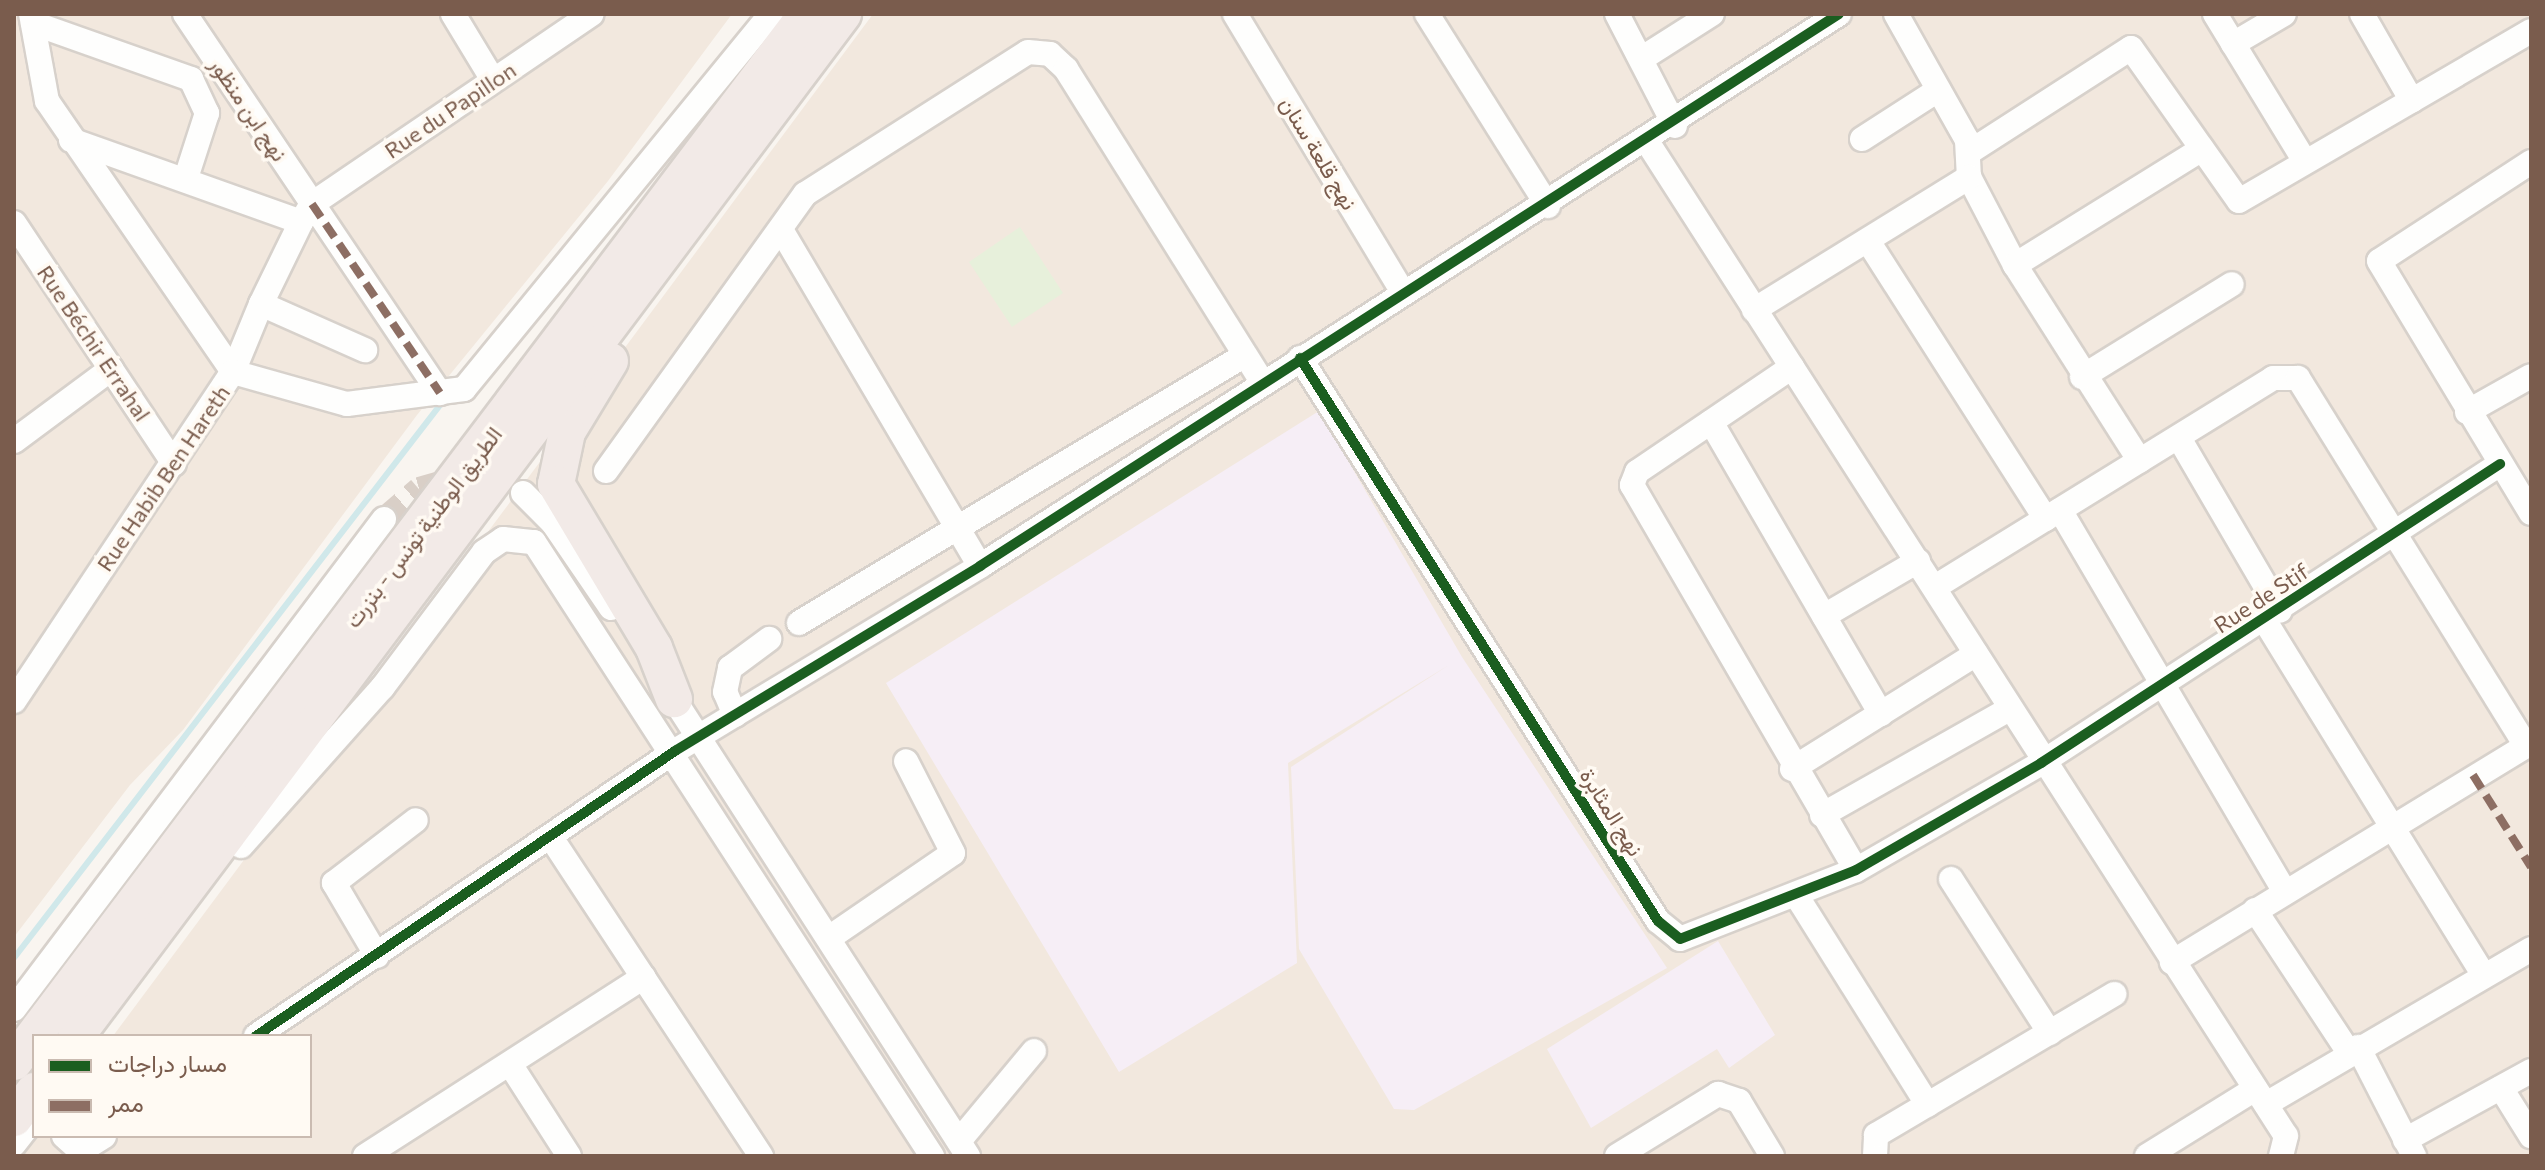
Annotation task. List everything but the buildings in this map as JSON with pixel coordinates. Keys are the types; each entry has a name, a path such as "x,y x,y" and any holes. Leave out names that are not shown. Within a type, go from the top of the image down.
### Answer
{"highway":[{"name":"الطريق الوطنية تونس - بنزرت","path":"35,1034 807,14"},
{"name":"الطريق الوطنية تونس - بنزرت","path":"77,1034 843,14"},
{"path":"674,699 654,648 556,484 567,432 758,126"},
{"path":"260,821 650,295"},
{"name":"الطريق الوطنية تونس - بنزرت","path":"14,1062 32,1038"},
{"path":"14,1118 32,1094"}],"street":[{"name":"نهج ابن منظور","path":"185,14 306,213 429,396"},
{"path":"453,14 493,80"},
{"name":"Rue Habib Ben Hareth","path":"16,695 233,372 347,404 429,396 464,389 771,14"},
{"name":"نهج قلعة سنان","path":"1235,14 1403,293"},
{"path":"1427,14 1548,206"},
{"path":"1617,14 1675,126"},
{"path":"1641,59 1712,14"},
{"path":"259,1034 552,839 675,751 980,566 1262,382 1675,126 1839,14"},
{"path":"1896,14 1971,151 1969,177 2015,265 2082,377 2140,461"},
{"path":"2215,14 2304,160"},
{"path":"2233,44 2284,14"},
{"path":"2362,14 2412,101"},
{"path":"1971,151 2128,48 2139,54 2236,201 2531,30 2521,14"},
{"name":"Rue du Papillon","path":"306,213 589,15"},
{"path":"186,178 207,113 191,79 32,19 42,91 71,140 233,372"},
{"path":"606,471 783,233 818,181 1010,58 1050,54 1262,382"},
{"path":"1862,139 1938,90"},
{"path":"71,140 306,213 261,304 233,372"},
{"path":"1648,143 1935,587 2041,763 2286,1136 2281,1156"},
{"path":"2015,265 2202,149"},
{"path":"2527,498 2500,464 2467,412 2379,261 2529,169"},
{"path":"1754,310 1969,177"},
{"name":"Rue Béchir Errahal","path":"14,223 174,464"},
{"path":"783,233 980,566"},
{"path":"1868,241 2053,515 2284,891"},
{"path":"2082,377 2232,284"},
{"path":"261,304 365,350"},
{"path":"799,623 960,531 1245,355"},
{"name":"نهج المثابرة","path":"1300,358 1658,921 1680,939 1694,939 1798,898 1856,870 2041,763"},
{"path":"1792,367 1637,472 1635,499 1792,769 1856,870"},
{"path":"14,441 111,369"},
{"path":"1935,587 2140,461 2290,374 2529,744 2395,820 2172,962"},
{"path":"2467,412 2531,376"},
{"path":"1711,422 1881,714"},
{"path":"2179,438 2272,616 2484,975"},
{"name":"Rue de Stif","path":"2041,763 2272,616 2500,464"},
{"path":"523,493 553,523 699,736 964,1148 1034,1051"},
{"path":"1010,500 1030,534"},
{"path":"14,1009 384,519"},
{"path":"98,1034 260,821 382,688 484,552 513,537 534,542 675,751 932,1156"},
{"path":"1824,616 1918,561"},
{"path":"735,715 725,692 730,668 769,639"},
{"path":"1792,769 1976,654"},
{"path":"1822,815 2009,709"},
{"path":"829,938 953,853 906,761"},
{"path":"377,956 334,883 416,820"},
{"path":"552,839 761,1156"},
{"path":"1951,879 2050,1033"},
{"path":"1798,898 1928,1105"},
{"path":"2255,910 2354,1051 2410,1148 2531,1071"},
{"path":"2147,1156 2354,1051 2531,949"},
{"path":"365,1156 644,977"},
{"path":"1875,1156 1876,1135 2114,994"},
{"path":"510,1064 569,1156"},
{"path":"2501,1088 2531,1136"},
{"path":"1617,1156 1718,1094 1739,1101 1772,1156"},
{"path":"14,1144 32,1121"},
{"path":"78,1147 99,1138"}],"shaded area":[{"path":"14,14 732,14 608,181 417,415 183,730 130,785 14,937"},
{"path":"873,14 2531,14 2531,1156 23,1156 36,1138 312,1138 312,1034 114,1034"},
{"path":"1319,411 1462,657 1667,968 1414,1110 1394,1109 1299,949 1291,767 1449,665 1288,763 1297,963 1119,1072 886,683"},
{"path":"1718,941 1775,1035 1729,1068 1717,1049 1591,1128 1547,1049"}],"green space":[{"path":"1020,227 1063,293 1012,327 969,262"}],"waterway":[{"path":"14,958 440,405"}],"tunnel":[{"path":"384,519 419,489 447,481 480,480 523,493"}],"marked path":[{"path":"312,204 440,393"},
{"path":"2473,775 2531,867"}],"cycle path":[{"path":"259,1034 675,751 980,566 1839,14"},
{"path":"1300,358 1658,921 1680,939 1856,870 2041,763 2500,464"}]}
